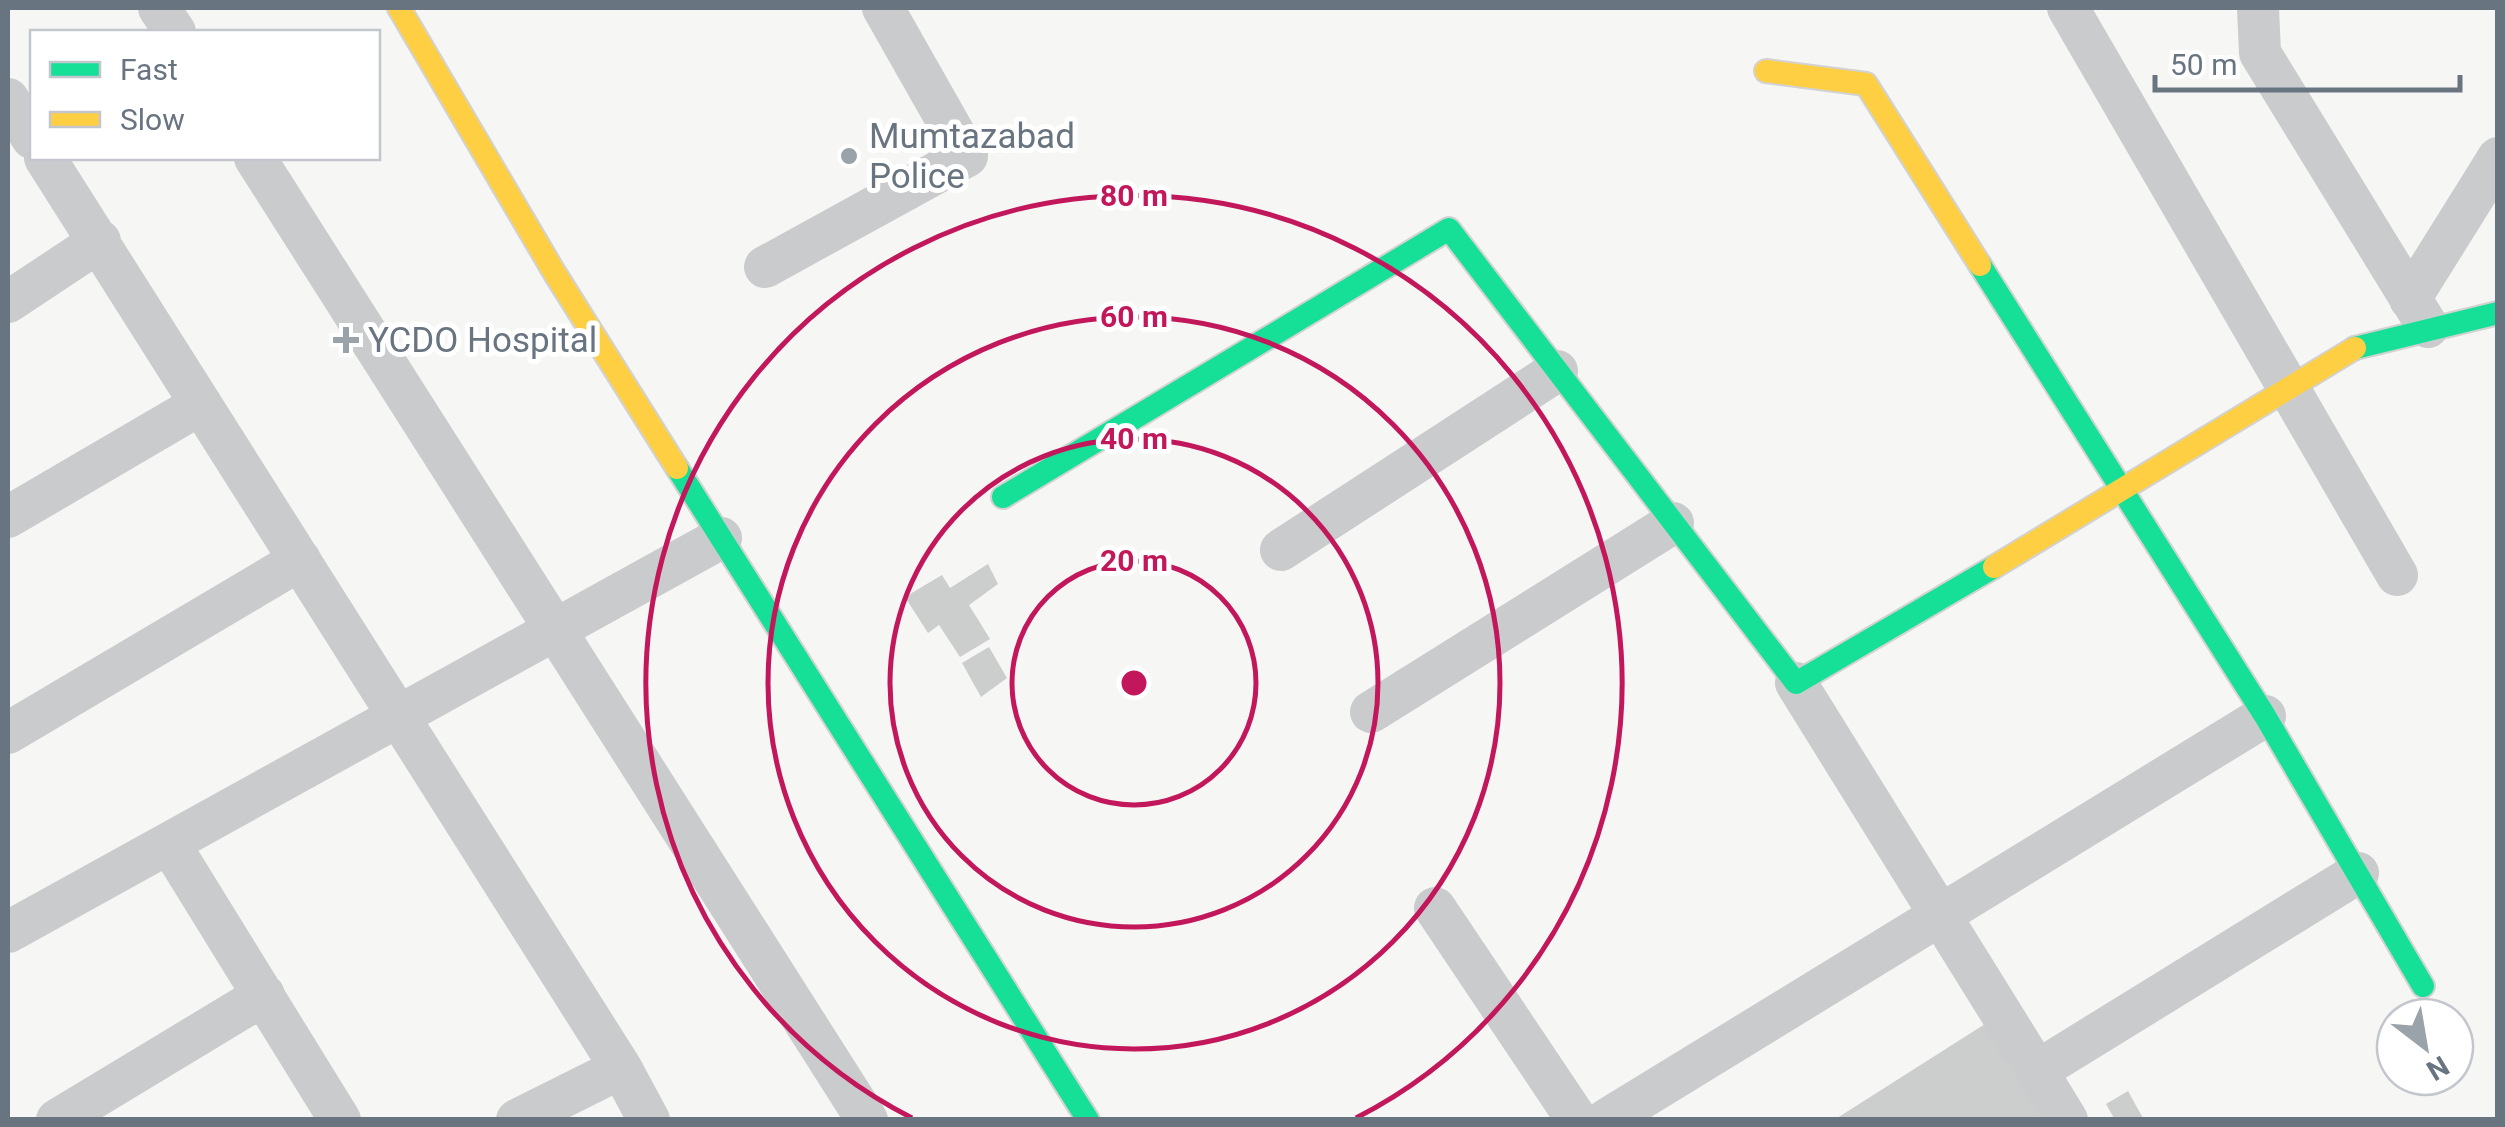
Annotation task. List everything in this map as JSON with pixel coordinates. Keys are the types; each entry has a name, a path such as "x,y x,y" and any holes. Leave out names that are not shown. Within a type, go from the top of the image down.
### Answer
{"street":[{"path":"160,8 174,30"},
{"path":"400,8 554,272 1088,1120"},
{"path":"764,267 967,156 883,8"},
{"path":"2068,8 2397,575"},
{"path":"2258,8 2260,54 2419,313"},
{"path":"1766,71 1866,84 2266,716 2423,986"},
{"path":"8,99 30,135"},
{"path":"2419,313 2498,158"},
{"path":"47,160 621,1068 649,1120"},
{"path":"256,160 867,1120"},
{"path":"1002,498 1449,229 1796,683 2067,1120"},
{"path":"8,302 100,241"},
{"path":"1796,683 2419,313 2498,313"},
{"path":"1281,550 1557,371"},
{"path":"8,517 201,404"},
{"path":"1371,712 1673,522"},
{"path":"8,932 721,538"},
{"path":"8,734 300,560"},
{"path":"1606,1120 2266,716"},
{"path":"168,843 340,1120"},
{"path":"2038,1071 2358,873"},
{"path":"1435,908 1576,1120"},
{"path":"57,1120 264,996"},
{"path":"516,1120 621,1068"}],"building":[{"path":"988,564 998,584 969,605 990,639 960,657 939,625 928,633 905,597 942,575 950,588"},
{"path":"989,647 1007,678 981,697 962,663"},
{"path":"1985,1024 2046,1120 1834,1120"},
{"path":"2128,1091 2144,1120 2115,1120 2106,1104"}],"traffic: fast":[{"path":"1003,497 1449,229 1796,683 1994,567"},
{"path":"1980,265 2265,716 2423,986"},
{"path":"2355,348 2498,313"},
{"path":"677,468 1088,1120"}],"traffic: slow":[{"path":"399,8 554,272 677,468"},
{"path":"1766,71 1866,84 1980,265"},
{"path":"1994,567 2355,348"}],"place":[{"name":"Mumtazabad Police","path":"849,156"},
{"name":"YCDO Hospital","path":"346,340"}]}
